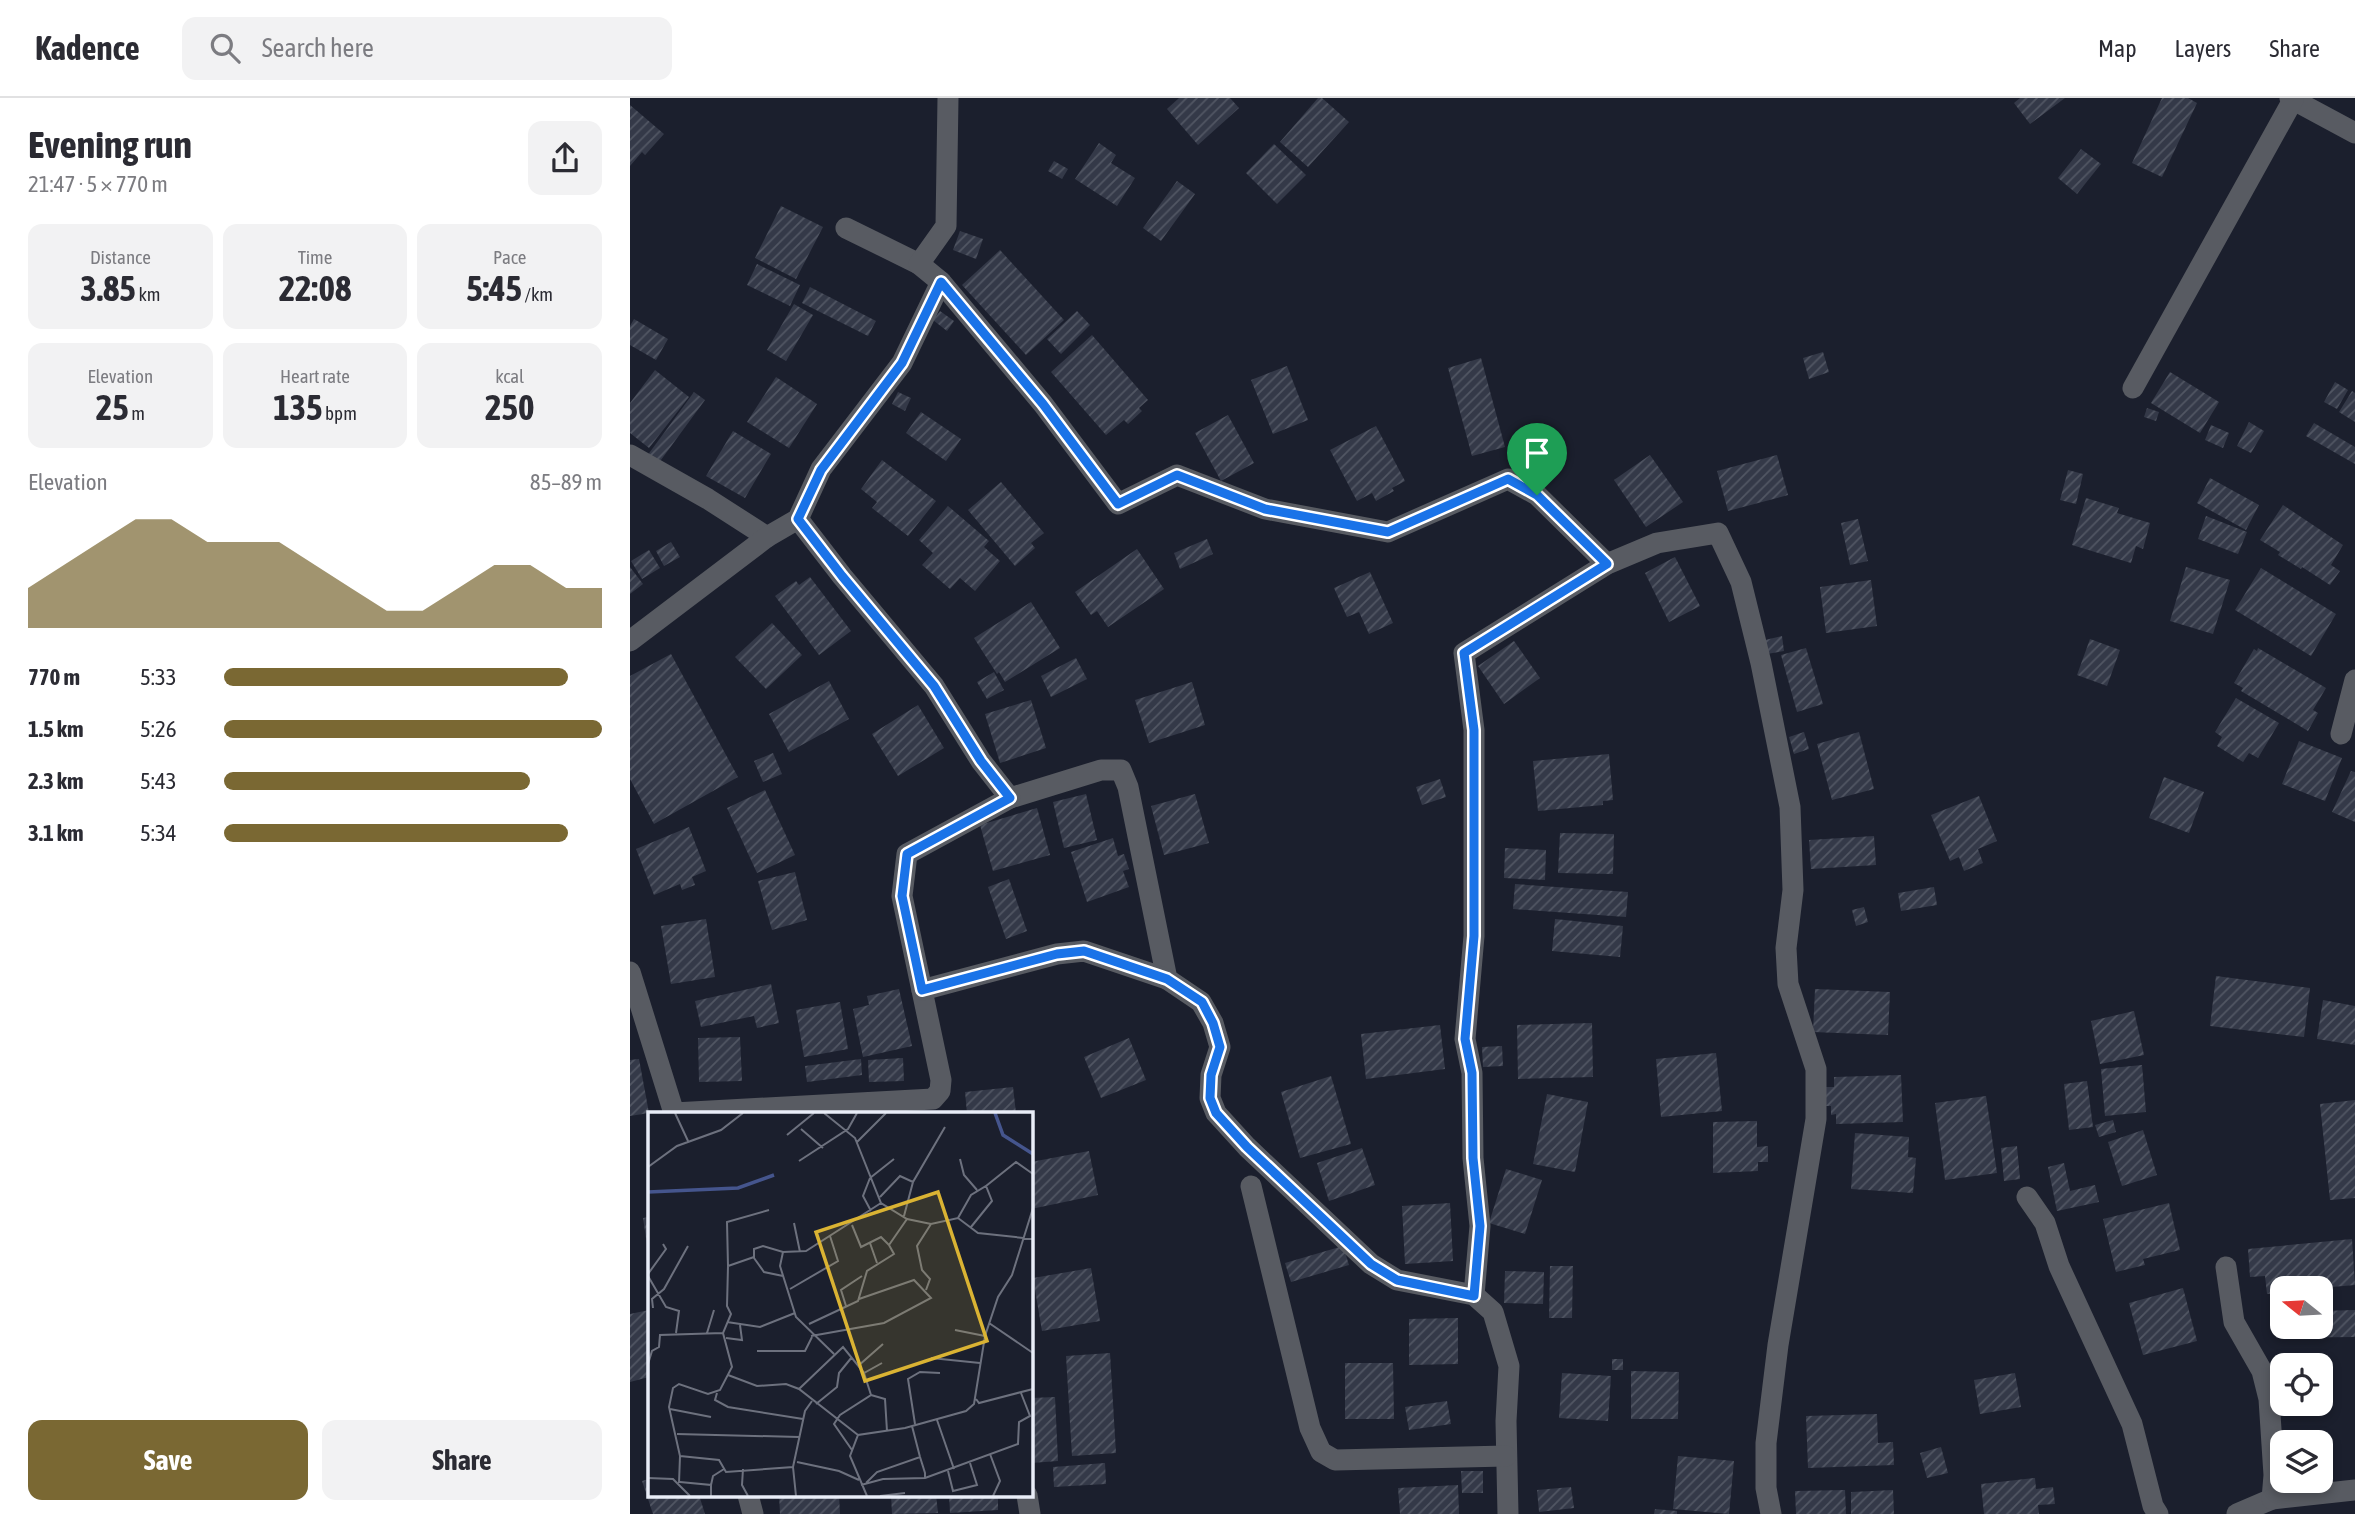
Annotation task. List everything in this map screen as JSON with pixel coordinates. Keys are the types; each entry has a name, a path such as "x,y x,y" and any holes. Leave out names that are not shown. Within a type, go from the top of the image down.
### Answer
{"street":[{"path":"919,264 946,226 948,98"},
{"path":"2133,388 2291,99 2355,133"},
{"path":"846,228 919,264 941,282 1043,404 1118,504 1177,475 1265,509 1388,532 1508,479 1537,495 1607,564"},
{"path":"630,641 766,537 798,519 821,470 902,363 941,282"},
{"path":"630,455 708,499 766,537"},
{"path":"798,519 934,686 981,761 1010,798"},
{"path":"1474,1296 1480,1226 1473,1158 1472,1073 1465,1039 1474,936 1474,730 1464,653 1607,564 1657,543 1718,533 1741,582 1790,807 1793,890 1786,948 1788,984 1816,1069 1816,1119 1780,1332 1766,1443 1766,1488 1771,1514"},
{"path":"2341,734 2355,680"},
{"path":"692,1112 933,1099 940,1091 941,1080 902,896 907,854 1010,798 1101,770 1121,769 1128,787 1167,979"},
{"path":"922,990 1057,954 1084,951 1167,979 1202,1002 1213,1023 1220,1047 1211,1075 1210,1098 1216,1113 1247,1147 1371,1264 1397,1280 1474,1296 1493,1312 1509,1366 1506,1456 1508,1514"},
{"path":"630,972 674,1112"},
{"path":"1251,1186 1310,1428 1321,1452 1335,1460 1506,1456"},
{"path":"2027,1197 2045,1223 2059,1266 2132,1424 2153,1506 2158,1514"},
{"path":"2226,1267 2234,1322 2262,1371 2269,1399 2274,1475 2272,1499"},
{"path":"2237,1514 2272,1499 2355,1490"},
{"path":"748,1496 753,1514"},
{"path":"1027,1496 1030,1514"}],"building":[{"path":"1179,98 1230,98 1239,108 1198,145 1167,109"},
{"path":"1318,98 1322,98 1349,122 1308,167 1280,142"},
{"path":"2020,98 2065,98 2030,124 2014,103"},
{"path":"2162,98 2188,98 2197,103 2162,177 2132,163"},
{"path":"630,105 664,134 645,155 642,152 630,166"},
{"path":"1099,143 1116,155 1111,163 1135,178 1117,206 1075,179"},
{"path":"1274,144 1306,175 1277,204 1246,173"},
{"path":"2081,149 2101,164 2077,194 2058,178"},
{"path":"1054,161 1068,169 1062,179 1048,171"},
{"path":"1177,181 1195,194 1161,241 1143,228"},
{"path":"781,206 823,227 796,279 755,258"},
{"path":"960,231 983,239 976,259 953,250"},
{"path":"1000,250 1064,320 1026,355 962,285"},
{"path":"757,264 800,285 790,306 747,285"},
{"path":"810,287 876,321 868,336 802,303"},
{"path":"794,304 813,315 786,361 767,350"},
{"path":"940,311 954,321 947,331 933,320"},
{"path":"1077,311 1090,325 1061,354 1047,339"},
{"path":"634,319 668,339 656,360 630,345 630,326"},
{"path":"1092,335 1148,400 1139,408 1142,411 1128,424 1124,420 1106,435 1051,372"},
{"path":"1823,352 1829,372 1809,379 1803,358"},
{"path":"1481,358 1505,447 1472,456 1448,368"},
{"path":"1287,366 1308,420 1273,434 1251,380"},
{"path":"655,370 689,397 649,448 630,433 630,403"},
{"path":"2170,372 2219,402 2200,433 2151,403"},
{"path":"776,377 817,404 789,448 747,422"},
{"path":"2335,382 2348,390 2337,409 2324,402"},
{"path":"2352,391 2355,393 2355,422 2339,412"},
{"path":"694,392 705,400 658,464 647,456"},
{"path":"898,392 911,398 905,411 892,404"},
{"path":"2147,408 2159,412 2156,421 2144,417"},
{"path":"921,412 961,439 946,461 906,433"},
{"path":"1228,415 1254,463 1221,481 1195,433"},
{"path":"2249,422 2264,431 2251,453 2237,446"},
{"path":"2314,423 2355,447 2355,464 2306,436"},
{"path":"2211,425 2229,433 2223,448 2205,440"},
{"path":"1376,426 1405,481 1376,501 1372,493 1357,501 1330,450"},
{"path":"733,431 771,454 745,498 706,476"},
{"path":"1650,455 1683,502 1646,527 1614,480"},
{"path":"1777,455 1788,495 1728,511 1717,471"},
{"path":"882,460 936,501 908,536 872,508 877,502 861,489"},
{"path":"2068,470 2083,474 2076,504 2060,500"},
{"path":"2210,478 2259,505 2246,530 2197,503"},
{"path":"1001,482 1044,533 1031,543 1035,548 1015,566 968,510"},
{"path":"2086,498 2119,508 2117,513 2150,523 2143,549 2136,546 2131,563 2072,545"},
{"path":"2283,505 2343,545 2331,565 2340,571 2330,585 2278,555 2280,552 2260,540"},
{"path":"948,506 989,541 984,547 1000,561 975,591 960,578 950,589 922,565 933,553 919,540"},
{"path":"2206,516 2247,532 2238,554 2198,539"},
{"path":"1858,519 1868,561 1850,565 1841,523"},
{"path":"1207,539 1213,554 1180,569 1174,553"},
{"path":"671,542 680,557 664,566 656,551"},
{"path":"1137,549 1164,589 1108,627 1097,611 1091,615 1075,592"},
{"path":"649,550 660,568 642,579 631,561"},
{"path":"1675,557 1700,606 1669,622 1645,573"},
{"path":"630,567 643,584 630,594"},
{"path":"2186,567 2230,580 2213,634 2170,621"},
{"path":"2261,568 2336,614 2311,656 2235,610"},
{"path":"1370,572 1393,623 1369,634 1359,612 1347,617 1334,588"},
{"path":"810,577 851,631 819,655 775,596 796,581 799,585"},
{"path":"1871,580 1877,626 1826,633 1820,587"},
{"path":"1031,602 1060,648 1005,682 974,638"},
{"path":"772,623 802,655 766,689 735,657"},
{"path":"1782,636 1784,651 1767,654 1765,640"},
{"path":"2090,639 2120,650 2107,686 2077,675"},
{"path":"1514,641 1540,678 1504,704 1478,666"},
{"path":"1806,648 1823,704 1797,712 1781,655"},
{"path":"2258,648 2326,688 2313,710 2318,713 2308,731 2241,691 2243,688 2234,683 2254,649 2257,651"},
{"path":"671,654 738,777 654,824 630,779 630,676"},
{"path":"1076,658 1087,679 1051,697 1041,676"},
{"path":"994,672 1004,690 987,699 977,682"},
{"path":"829,681 849,719 789,752 769,714"},
{"path":"1192,682 1205,725 1149,743 1135,700"},
{"path":"2236,698 2279,723 2258,758 2249,753 2243,762 2217,746 2222,737 2215,732"},
{"path":"1031,700 1046,748 1000,763 985,714"},
{"path":"918,705 944,748 898,776 872,734"},
{"path":"1804,732 1809,749 1794,754 1789,737"},
{"path":"1859,732 1874,789 1832,800 1817,744"},
{"path":"2299,741 2342,758 2325,801 2282,784"},
{"path":"773,753 782,774 763,782 754,761"},
{"path":"1609,754 1613,800 1603,801 1603,805 1538,811 1533,761"},
{"path":"2351,771 2355,772 2355,822 2332,812"},
{"path":"2164,777 2204,792 2189,833 2149,818"},
{"path":"1440,779 1446,797 1422,805 1416,787"},
{"path":"765,790 795,855 757,873 727,808"},
{"path":"1086,794 1097,840 1064,848 1053,802"},
{"path":"1195,794 1209,843 1164,855 1151,806"},
{"path":"1979,796 1997,841 1978,849 1983,863 1964,871 1959,857 1950,861 1931,815"},
{"path":"1037,808 1050,855 993,871 980,825"},
{"path":"689,827 706,871 692,877 695,885 682,890 680,884 654,895 636,849"},
{"path":"1560,833 1614,834 1613,874 1558,873"},
{"path":"1874,836 1876,865 1811,869 1809,840"},
{"path":"1113,838 1118,856 1124,854 1129,869 1123,871 1129,887 1087,902 1071,852"},
{"path":"1505,848 1546,850 1545,880 1504,878"},
{"path":"795,872 807,920 772,930 758,881"},
{"path":"1009,879 1027,931 1006,939 988,887"},
{"path":"1515,884 1628,892 1626,917 1513,909"},
{"path":"1934,887 1937,905 1901,911 1898,893"},
{"path":"1864,907 1868,922 1856,926 1852,910"},
{"path":"706,919 715,977 671,984 661,926"},
{"path":"1555,919 1623,926 1620,957 1552,951"},
{"path":"2216,976 2310,988 2304,1037 2210,1026"},
{"path":"771,984 779,1023 757,1028 754,1016 701,1027 695,1001"},
{"path":"899,989 912,1046 863,1057 853,1009 869,1005 867,996"},
{"path":"1815,989 1890,992 1888,1035 1813,1032"},
{"path":"2323,1000 2355,1006 2355,1045 2317,1039"},
{"path":"840,1002 848,1049 804,1057 796,1010"},
{"path":"2134,1011 2144,1055 2100,1064 2091,1021"},
{"path":"1592,1023 1593,1077 1518,1079 1517,1025"},
{"path":"1440,1025 1445,1069 1366,1079 1361,1034"},
{"path":"740,1037 742,1081 699,1082 698,1038"},
{"path":"1129,1038 1146,1080 1101,1098 1084,1057"},
{"path":"1502,1046 1503,1066 1483,1067 1482,1047"},
{"path":"1716,1053 1722,1111 1661,1117 1656,1059"},
{"path":"903,1058 904,1081 869,1082 868,1060"},
{"path":"639,1059 648,1113 630,1116 630,1060"},
{"path":"861,1059 862,1075 807,1082 805,1066"},
{"path":"2142,1065 2146,1112 2105,1116 2101,1069"},
{"path":"1901,1075 1903,1122 1836,1124 1836,1114 1831,1115 1831,1106 1824,1106 1823,1087 1834,1087 1834,1077"},
{"path":"1331,1076 1351,1144 1300,1158 1281,1092"},
{"path":"2087,1081 2093,1127 2069,1130 2064,1084"},
{"path":"1013,1087 1016,1112 967,1112 965,1092"},
{"path":"1547,1094 1588,1102 1575,1172 1533,1164"},
{"path":"1986,1096 1997,1173 1945,1180 1935,1103"},
{"path":"2355,1100 2355,1198 2330,1200 2320,1104"},
{"path":"2113,1120 2116,1132 2099,1137 2095,1125"},
{"path":"1757,1121 1757,1147 1768,1146 1768,1162 1758,1162 1758,1171 1713,1173 1713,1122"},
{"path":"2143,1130 2157,1175 2122,1186 2108,1142"},
{"path":"1855,1133 1909,1137 1908,1157 1916,1158 1913,1193 1851,1189"},
{"path":"2017,1146 2020,1179 2004,1181 2001,1148"},
{"path":"1362,1148 1375,1185 1329,1201 1317,1163"},
{"path":"1089,1151 1098,1195 1032,1209 1032,1162"},
{"path":"2064,1163 2070,1191 2095,1185 2099,1202 2057,1211 2048,1167"},
{"path":"1506,1169 1542,1180 1525,1234 1489,1223"},
{"path":"1450,1203 1453,1261 1405,1264 1402,1206"},
{"path":"2169,1203 2180,1250 2143,1259 2145,1265 2116,1272 2103,1219"},
{"path":"648,1217 648,1251 643,1218"},
{"path":"2352,1239 2355,1285 2333,1287 2333,1276 2270,1276 2270,1294 2267,1294 2265,1276 2250,1277 2248,1249"},
{"path":"1343,1246 1349,1265 1291,1282 1285,1263"},
{"path":"1550,1266 1573,1266 1572,1318 1549,1318"},
{"path":"1091,1268 1100,1321 1042,1331 1033,1278"},
{"path":"1505,1271 1544,1272 1543,1304 1504,1303"},
{"path":"2183,1288 2197,1341 2143,1355 2129,1303"},
{"path":"648,1310 648,1377 630,1382 630,1314"},
{"path":"2355,1310 2355,1337 2333,1337 2333,1311"},
{"path":"1458,1318 1458,1364 1409,1365 1409,1319"},
{"path":"1110,1353 1116,1453 1072,1456 1066,1356"},
{"path":"1612,1359 1623,1359 1623,1370 1612,1370"},
{"path":"1345,1363 1393,1363 1394,1419 1345,1419"},
{"path":"1631,1371 1679,1372 1678,1419 1631,1419"},
{"path":"1562,1373 1611,1376 1608,1421 1559,1418"},
{"path":"2015,1373 2021,1407 1980,1414 1974,1380"},
{"path":"1055,1397 1058,1461 1032,1463 1032,1398"},
{"path":"1447,1401 1451,1424 1409,1430 1405,1407"},
{"path":"1877,1414 1878,1443 1893,1442 1894,1465 1808,1468 1806,1416"},
{"path":"1941,1447 1948,1473 1927,1478 1920,1453"},
{"path":"1678,1456 1734,1461 1729,1514 1673,1509"},
{"path":"1105,1463 1106,1484 1054,1487 1053,1467"},
{"path":"1461,1471 1483,1471 1483,1493 1462,1493"},
{"path":"2035,1478 2036,1489 2053,1487 2055,1504 2038,1505 2039,1514 1984,1514 1981,1484"},
{"path":"648,1479 648,1496 699,1496 705,1514 653,1514 642,1481"},
{"path":"1458,1485 1459,1514 1400,1514 1398,1488"},
{"path":"1571,1487 1574,1508 1539,1512 1537,1490"},
{"path":"1845,1490 1846,1514 1796,1514 1795,1491"},
{"path":"1893,1490 1894,1514 1851,1514 1851,1492"},
{"path":"779,1496 839,1496 840,1514 780,1514"},
{"path":"891,1496 936,1496 938,1513 892,1514"},
{"path":"949,1496 998,1496 998,1510 950,1513"},
{"path":"1655,1509 1677,1511 1677,1514 1654,1514"}],"route":[{"path":"941,282 1043,404 1118,504 1177,475 1265,509 1388,532 1508,479 1537,495 1607,564 1464,653 1474,730 1474,936 1465,1039 1472,1073 1473,1158 1480,1226 1474,1296 1397,1280 1371,1264 1247,1147 1216,1113 1210,1098 1211,1075 1220,1047 1213,1023 1202,1002 1167,979 1084,951 1057,954 922,990 902,896 907,854 1010,798 981,761 934,686 798,519 821,470 902,363 941,282"}]}
